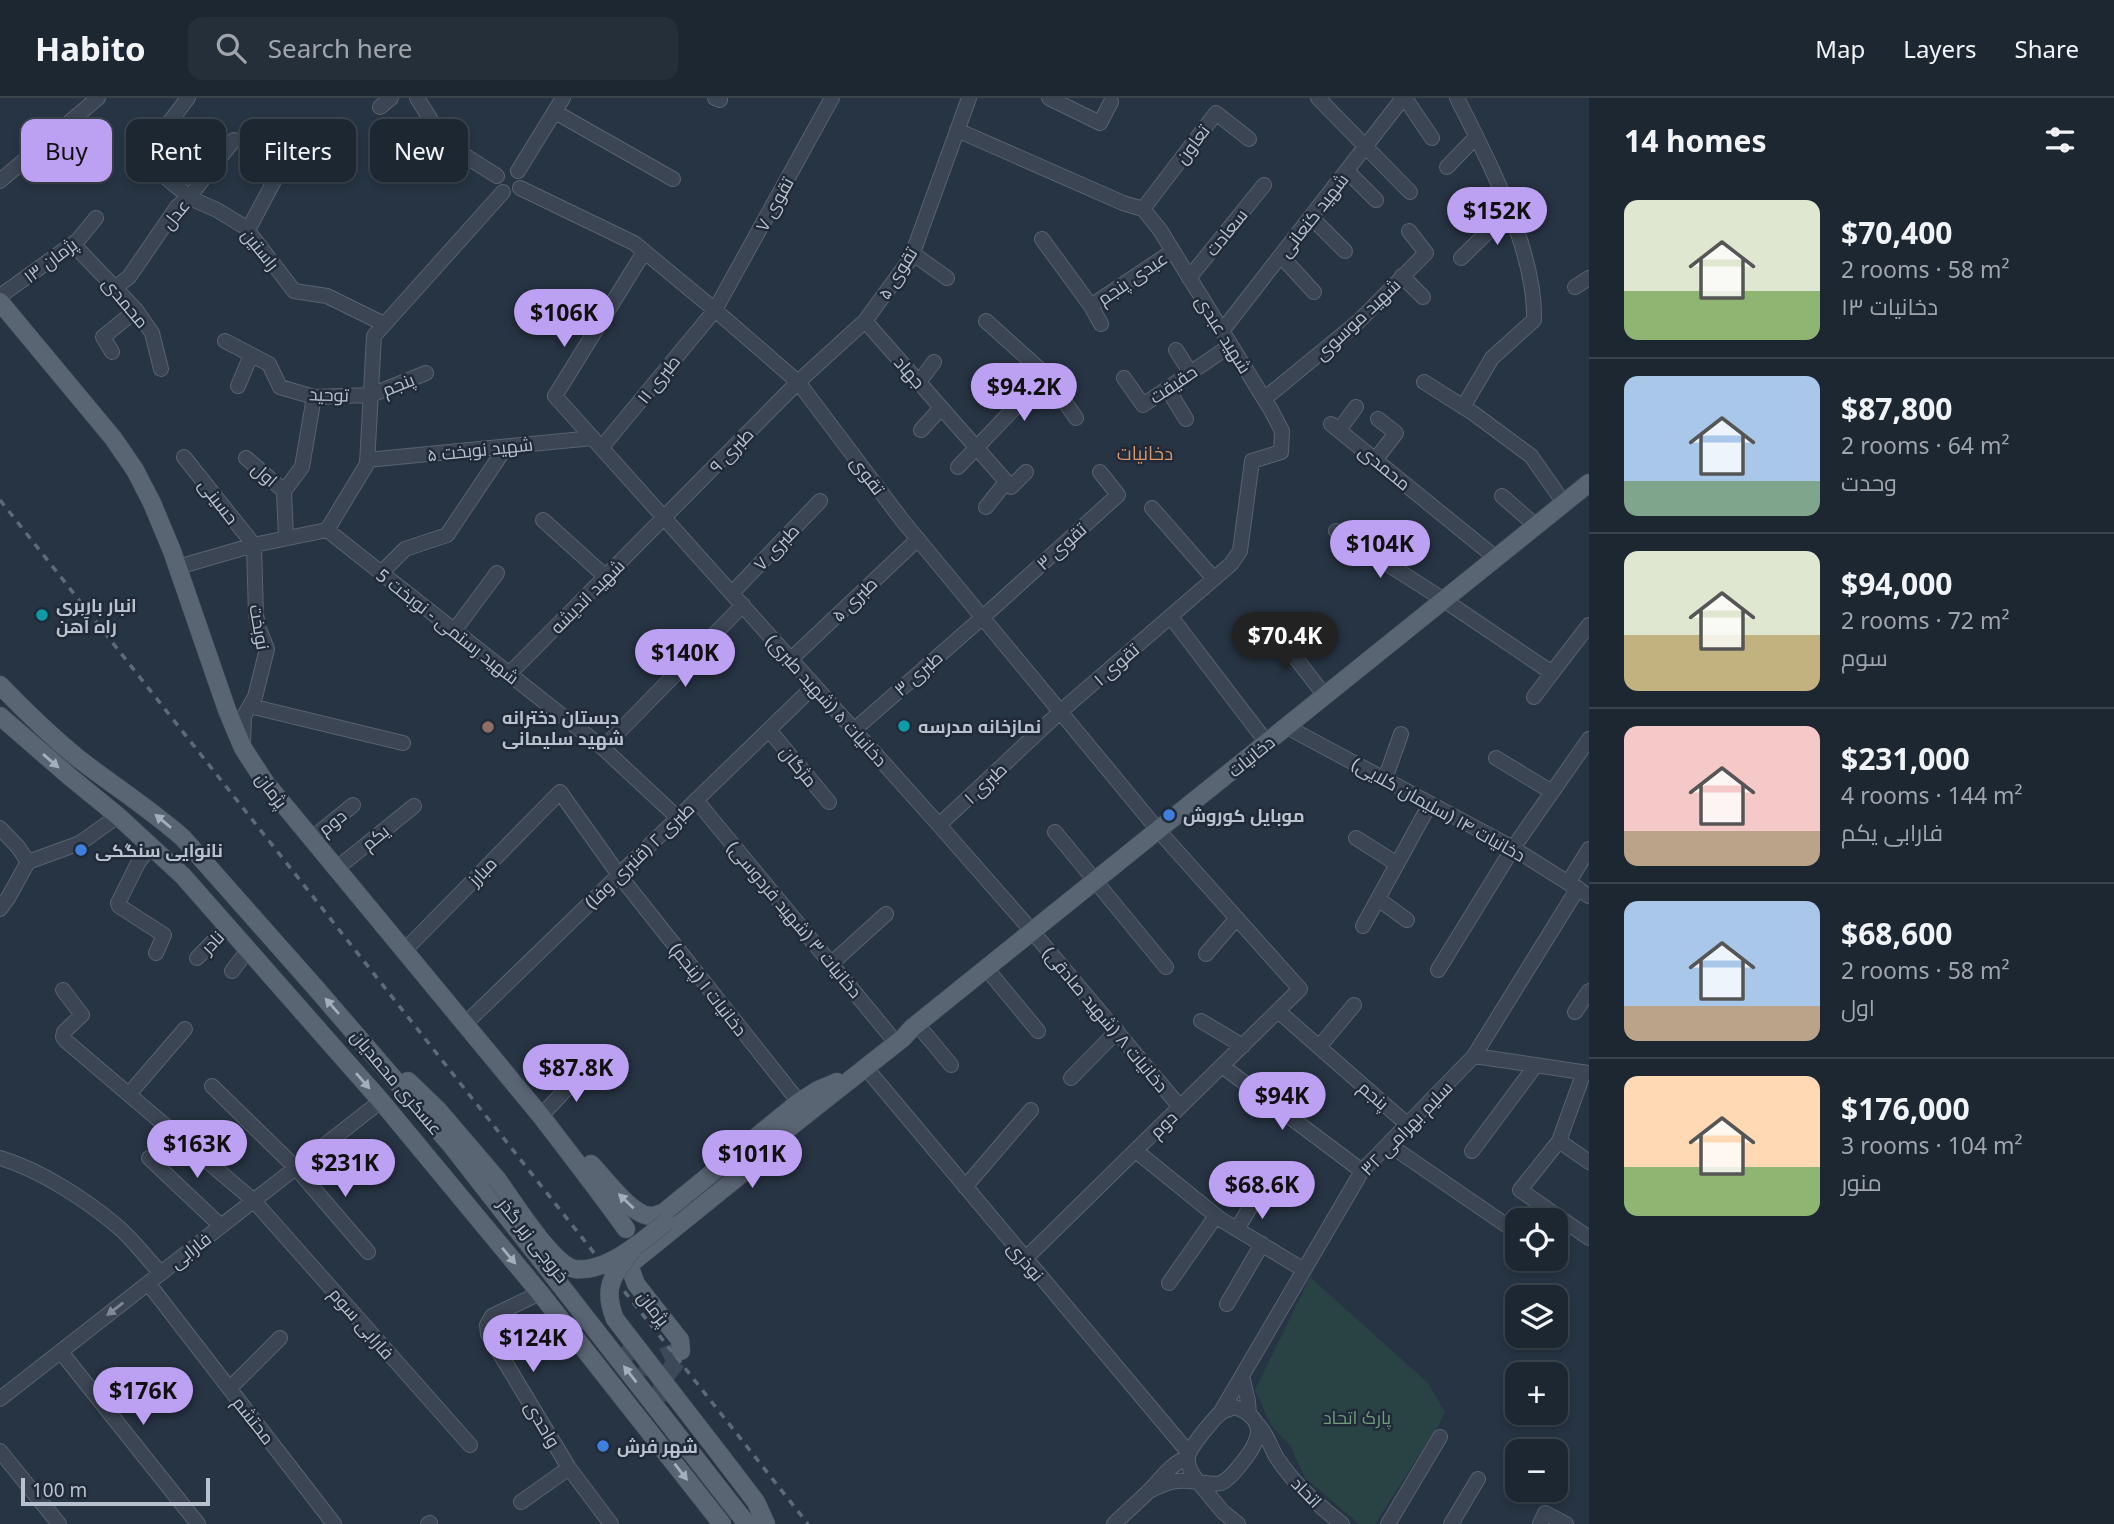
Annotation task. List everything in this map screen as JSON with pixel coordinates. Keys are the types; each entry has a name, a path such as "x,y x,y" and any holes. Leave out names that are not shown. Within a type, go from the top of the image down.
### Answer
{"main road":[{"name":"پژمان","path":"0,302 113,438 135,470 152,503 178,567 226,710 243,748 265,782 544,1121 592,1181 626,1230"},
{"name":"دخانیات","path":"630,1258 666,1222 748,1156 765,1147 892,1039 914,1026 1589,483"},
{"name":"عسکری محمدیان","path":"0,685 33,720 80,760 161,818 183,838 451,1145 743,1520"},
{"name":"عسکری محمدیان","path":"0,716 118,816 183,876 381,1101 540,1293 722,1524"},
{"name":"دخانیات","path":"842,1083 866,1068 914,1026"},
{"path":"370,1051 411,1083 438,1110 497,1179 550,1252 563,1263 576,1269 630,1258"},
{"path":"544,1121 563,1133 630,1205 643,1214 653,1216 663,1213 799,1102 818,1090 842,1083"},
{"path":"766,1524 755,1502 615,1319 609,1293 611,1277 630,1258 828,1105 842,1083"},
{"path":"381,1101 400,1087"},
{"name":"خروجی زیر گذر","path":"451,1145 470,1159 612,1340"},
{"name":"پژمان","path":"630,1258 636,1284 680,1340 681,1351"},
{"path":"663,1402 740,1503 743,1520"}],"street":[{"path":"0,181 98,98"},
{"name":"راستین","path":"188,98 142,158 189,197 245,227 294,291 327,296 384,324"},
{"path":"417,98 438,131 453,148 497,176"},
{"path":"518,171 563,98"},
{"name":"تقوی ۷","path":"715,310 832,98"},
{"name":"تقوی ۵","path":"797,382 865,321 912,253 969,98"},
{"path":"1049,98 1100,123 1111,102"},
{"path":"1318,98 1410,192"},
{"path":"1404,98 1432,138"},
{"name":"شهید کنعانی","path":"1222,331 1404,98"},
{"path":"1457,98 1520,237 1535,303 1534,320 1492,358 1463,407"},
{"path":"555,112 673,179"},
{"name":"تعاون","path":"1143,209 1216,113 1249,139"},
{"path":"957,130 1123,203 1143,209"},
{"path":"1447,167 1476,137"},
{"name":"عدل","path":"116,287 130,277 177,207 189,197 234,140"},
{"path":"506,168 518,171 521,176 520,188 515,192 503,192 496,182 500,171 506,168"},
{"path":"1347,171 1376,200"},
{"path":"248,230 274,182"},
{"name":"سعادت","path":"1189,278 1264,186"},
{"name":"تقوی","path":"520,188 634,243 797,382 918,539 1158,830 1300,989"},
{"path":"178,567 254,545 327,530 367,464 374,336 503,192"},
{"name":"شهید عبدی","path":"1143,209 1160,230 1282,431 1280,452 1252,461 1240,551 1231,564 1171,617"},
{"path":"1461,258 1509,211"},
{"path":"1311,217 1345,251"},
{"name":"پژمان ۱۳","path":"0,296 73,244 96,218"},
{"name":"شهید موسوی","path":"1264,399 1358,322 1426,253 1409,232"},
{"path":"1042,239 1101,324"},
{"name":"محمدی","path":"73,244 136,310 152,333 161,369"},
{"name":"عبدی پنجم","path":"1091,306 1172,251"},
{"name":"دخانیات ۵ (شهید طبری)","path":"644,252 555,396 1032,931"},
{"path":"912,253 947,278"},
{"path":"1281,256 1314,292"},
{"path":"1402,276 1423,297"},
{"path":"1575,287 1589,278"},
{"path":"112,352 103,337 136,310"},
{"name":"طبری ۱۱","path":"598,443 715,310"},
{"name":"جهاد","path":"865,321 1009,484"},
{"path":"986,321 1046,375 1076,418"},
{"name":"توحید","path":"225,341 269,364 280,387 314,397 370,395"},
{"name":"حقیقت","path":"1124,378 1143,405 1231,345"},
{"path":"1176,350 1191,372"},
{"path":"238,386 251,355"},
{"path":"919,382 934,362"},
{"name":"پنجم","path":"370,395 426,373"},
{"path":"958,467 1046,375"},
{"name":"طبری ۹","path":"665,518 797,382"},
{"path":"1423,382 1531,456 1564,503"},
{"path":"1167,388 1186,419"},
{"path":"286,538 284,491 302,467 314,397"},
{"name":"محمدی","path":"1356,407 1335,427 1496,558"},
{"path":"921,430 941,408"},
{"path":"1376,459 1396,433 1378,419"},
{"name":"شهید نوبخت ۵","path":"367,460 506,446 598,443"},
{"path":"381,573 405,549 447,535 506,446"},
{"name":"حسینی","path":"184,457 254,545"},
{"name":"اول","path":"246,458 284,491"},
{"path":"986,507 1009,484 1026,472"},
{"name":"تقوی ۳","path":"983,617 1118,495 1100,472"},
{"path":"1502,496 1536,526"},
{"name":"طبری ۷","path":"732,593 820,501"},
{"path":"1152,508 1214,579"},
{"name":"شهید اندیشه","path":"509,674 665,518"},
{"path":"544,520 606,577"},
{"name":"شهید رستمی - نوبخت 5","path":"327,530 603,748 678,818"},
{"path":"1336,531 1552,673"},
{"name":"طبری ۵","path":"791,659 918,539"},
{"name":"نوبخت","path":"243,748 244,716 255,697 267,649 256,615 254,545"},
{"path":"454,631 497,573"},
{"path":"603,748 743,605"},
{"name":"طبری ۳","path":"854,730 983,617"},
{"path":"1171,617 1267,743"},
{"name":"تقوی ۱","path":"1061,711 1171,617"},
{"path":"1534,696 1589,625"},
{"path":"1272,627 1325,696"},
{"name":"طبری ۲ (قنبری وفا)","path":"464,1025 814,685"},
{"path":"250,706 403,743"},
{"name":"طبری ۱","path":"939,825 1061,711"},
{"name":"دخانیات ۱۴ (سلیمان کلایی)","path":"1287,727 1513,848 1578,889"},
{"name":"مژگان","path":"769,730 829,802"},
{"path":"1385,779 1401,734"},
{"path":"1438,970 1513,848 1589,739"},
{"path":"1496,758 1552,792"},
{"name":"دخانیات ۱ (پنجم)","path":"561,792 618,875 799,1102"},
{"name":"مبارز","path":"404,951 561,792"},
{"name":"دخانیات ۳ (شهید فردوسی)","path":"696,800 892,1039"},
{"path":"1363,926 1430,804"},
{"name":"دوم","path":"311,839 353,805"},
{"name":"یکم","path":"336,869 414,806"},
{"path":"0,909 28,862 80,843 118,816"},
{"path":"0,828 28,862"},
{"path":"1055,832 1166,967"},
{"path":"1356,838 1397,864"},
{"path":"151,845 138,863 118,903 164,934 156,953"},
{"name":"سلیم بهرامی ۳۲","path":"1219,1415 1362,1171 1474,1056 1578,889 1589,849"},
{"path":"1378,899 1407,919"},
{"path":"832,963 886,914"},
{"path":"1206,954 1237,918"},
{"name":"نادر","path":"197,958 227,927"},
{"name":"دخانیات ۸ (شهید صادقی)","path":"1032,931 1180,1107"},
{"path":"232,971 248,950"},
{"path":"986,968 1038,1031"},
{"name":"دوم","path":"1025,1259 1300,989"},
{"name":"فارابی سوم","path":"63,990 82,1015 64,1032 63,1037 254,1200 470,1445"},
{"path":"1575,1012 1589,991"},
{"path":"1319,1047 1354,1005"},
{"name":"پنجم","path":"1278,1011 1408,1125"},
{"path":"1201,1021 1243,1046"},
{"path":"914,1026 951,1065"},
{"path":"130,1093 185,1029"},
{"path":"1072,1078 1116,1031"},
{"path":"1474,1056 1587,1072 1559,1141 1520,1190 1589,1238"},
{"path":"1472,1151 1536,1065"},
{"path":"1222,1066 1362,1171"},
{"name":"نوذری","path":"866,1068 1188,1455"},
{"path":"544,1121 585,1069"},
{"path":"212,1086 296,1168 368,1252"},
{"name":"فارابی","path":"0,1399 381,1101"},
{"path":"965,1187 1031,1110"},
{"path":"1559,1141 1589,1162"},
{"path":"1388,1144 1505,1224"},
{"path":"1136,1151 1216,1216 1304,1270"},
{"path":"0,1158 69,1191 118,1227 161,1273"},
{"path":"149,1158 221,1226"},
{"path":"1237,1229 1257,1196"},
{"path":"1169,1283 1216,1216"},
{"path":"1227,1304 1262,1244"},
{"name":"محتشم","path":"148,1283 334,1524"},
{"name":"واحدی","path":"540,1293 492,1317 487,1325 488,1334 569,1468"},
{"path":"230,1388 280,1338"},
{"path":"61,1352 198,1524"},
{"path":"1149,1491 1167,1482 1180,1480 1210,1484 1219,1483 1231,1476 1256,1445 1259,1433 1242,1376"},
{"path":"1114,1524 1168,1469 1188,1455 1219,1415 1235,1407 1254,1420"},
{"name":"اتحاد","path":"1254,1420 1270,1440 1276,1457 1301,1490 1342,1524"},
{"path":"1388,1524 1440,1437"},
{"name":"اتحاد","path":"1256,1445 1276,1457"},
{"path":"0,1451 59,1524"},
{"path":"1188,1455 1191,1473 1223,1512 1238,1524"},
{"path":"521,1502 569,1468 611,1524"},
{"path":"1451,1524 1478,1479"},
{"path":"1223,1512 1220,1500 1224,1480"},
{"path":"1540,1524 1545,1513 1566,1524"}],"green space":[{"name":"پارک اتحاد","path":"1310,1277 1428,1383 1445,1412 1375,1524 1359,1524 1305,1478 1290,1446 1271,1425 1255,1390"}],"tunnel":[{"path":"619,1349 629,1360 643,1367 681,1351"},
{"path":"663,1402 664,1379 681,1351"}],"railway":[{"path":"0,500 808,1524"}],"place":[{"name":"انبار باربری راه آهن","path":"42,615"},
{"name":"نمازخانه مدرسه","path":"904,726"},
{"name":"دبستان دخترانه شهید سلیمانی","path":"488,727"},
{"name":"موبایل کوروش","path":"1169,815"},
{"name":"نانوایی سنگکی","path":"81,850"},
{"name":"شهر فرش","path":"603,1446"}],"district":[{"name":"دخانیات","path":"1145,453"}]}
